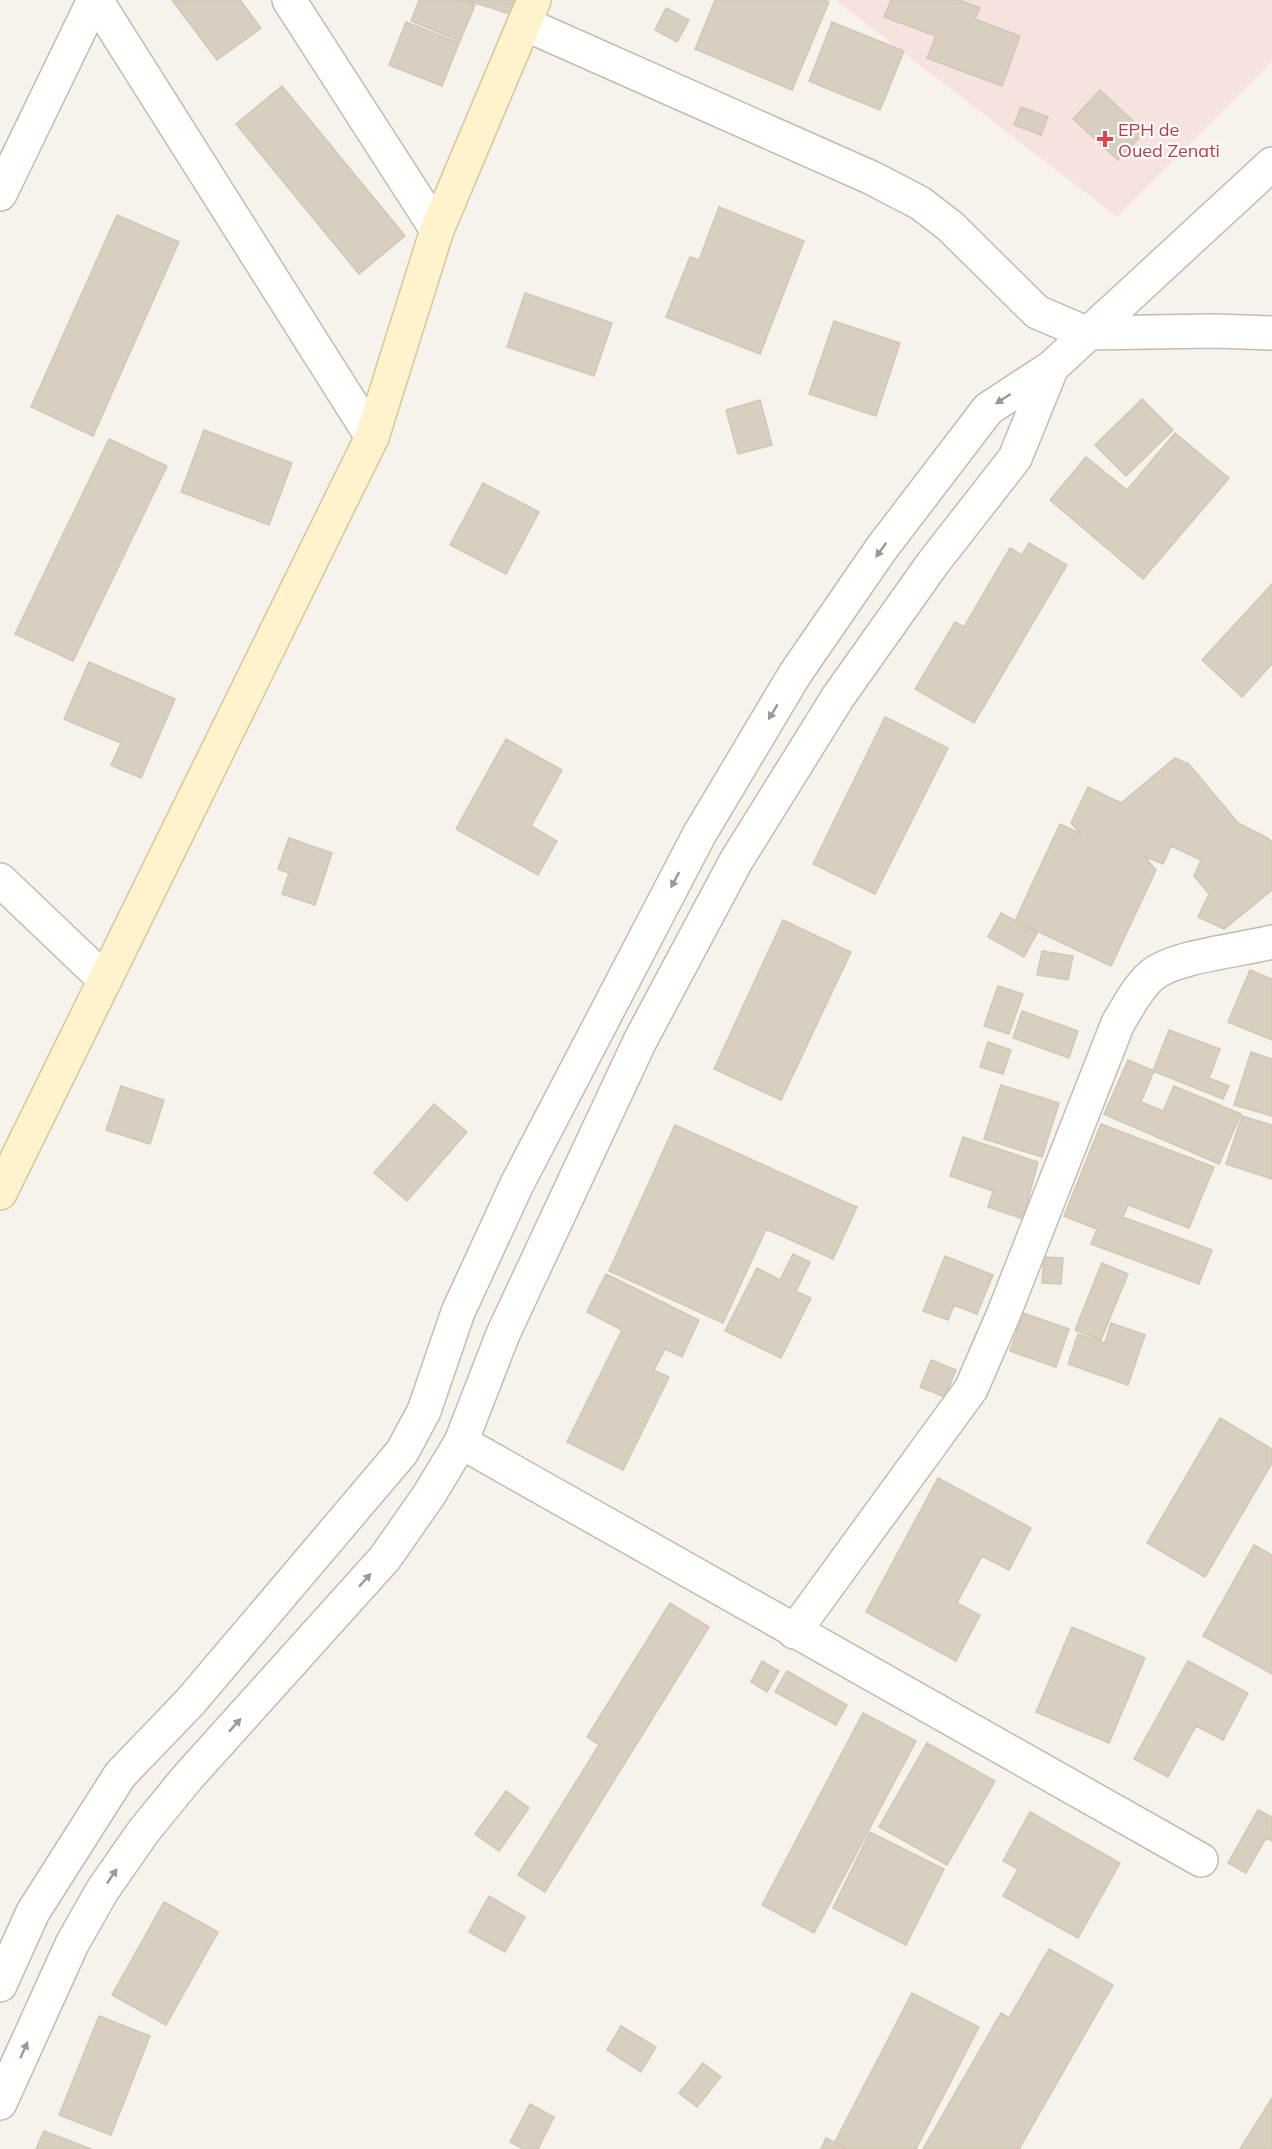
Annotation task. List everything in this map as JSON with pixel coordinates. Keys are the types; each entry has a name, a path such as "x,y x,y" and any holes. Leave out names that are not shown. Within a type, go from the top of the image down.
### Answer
{"main road":[{"path":"0,1193 372,437 437,230 529,12"}],"street":[{"path":"0,194 95,0"},
{"path":"95,0 372,437"},
{"path":"289,0 437,230"},
{"path":"529,12 920,203 950,226 1037,312 1086,333 1215,331 1272,333"},
{"path":"0,1985 33,1912 120,1775 191,1701 402,1452 424,1411 458,1312 522,1173 699,835 795,674 881,549 988,409 1052,367 1086,333 1272,164"},
{"path":"0,2103 72,1944 102,1892 143,1832 187,1778 385,1558 429,1495 461,1442 503,1334 567,1192 640,1041 736,861 838,697 933,564 1015,458 1052,367"},
{"path":"0,880 105,980"},
{"path":"794,1632 971,1389 1004,1313 1118,1023 1133,997 1153,974 1180,961 1272,942"},
{"path":"461,1442 1201,1860"}],"shaded area":[{"name":"EPH de Oued Zenati","path":"835,0 1272,0 1272,61 1117,217"}],"building":[{"path":"172,0 240,0 261,28 217,60"},
{"path":"419,0 463,0 475,5 460,41 411,21"},
{"path":"466,0 515,0 510,14"},
{"path":"715,0 824,0 829,2 792,90 695,49"},
{"path":"891,0 959,0 980,8 975,19 1020,36 1002,86 927,58 936,36 884,17"},
{"path":"666,8 689,20 677,42 655,30"},
{"path":"406,22 459,43 442,86 389,65"},
{"path":"832,22 904,51 880,110 809,81"},
{"path":"282,86 405,236 359,274 236,124"},
{"path":"1100,90 1145,132 1118,160 1073,119"},
{"path":"1021,107 1048,117 1041,135 1014,125"},
{"path":"719,207 804,241 760,354 666,317 690,257 699,260"},
{"path":"117,215 179,242 93,436 31,407"},
{"path":"525,293 612,323 594,376 507,347"},
{"path":"834,321 900,343 876,416 809,394"},
{"path":"1142,399 1173,430 1126,476 1095,445"},
{"path":"760,400 772,445 738,454 726,410"},
{"path":"204,430 292,463 269,525 181,492"},
{"path":"1175,433 1229,478 1143,579 1050,500 1086,457 1127,490"},
{"path":"109,439 167,466 73,661 15,634"},
{"path":"483,483 539,512 506,574 450,545"},
{"path":"1029,543 1067,565 974,723 915,689 955,622 964,627 1010,548 1022,555"},
{"path":"1272,584 1272,664 1242,697 1202,660"},
{"path":"89,662 175,699 141,778 111,765 121,743 64,719"},
{"path":"885,717 948,748 875,894 813,864"},
{"path":"506,739 562,770 531,826 557,841 538,875 456,829"},
{"path":"1175,758 1189,764 1238,823 1272,842 1272,890 1224,929 1198,917 1209,894 1194,876 1201,860 1171,846 1163,864 1144,856 1156,870 1111,966 1015,921 1060,824 1081,834 1071,823 1088,787 1121,803"},
{"path":"289,838 332,853 315,905 282,894 289,873 278,869"},
{"path":"1001,913 1037,933 1024,957 988,937"},
{"path":"783,920 851,952 781,1100 714,1069"},
{"path":"1042,951 1073,956 1068,980 1037,975"},
{"path":"1250,970 1272,979 1272,1040 1228,1022"},
{"path":"998,986 1023,994 1009,1034 984,1026"},
{"path":"1022,1011 1078,1031 1069,1058 1013,1038"},
{"path":"1169,1030 1220,1049 1209,1078 1229,1086 1223,1099 1153,1071"},
{"path":"988,1042 1011,1050 1003,1074 980,1067"},
{"path":"1251,1052 1272,1059 1272,1116 1234,1105"},
{"path":"1128,1060 1154,1071 1141,1102 1163,1111 1174,1086 1241,1114 1219,1164 1104,1114"},
{"path":"1001,1085 1059,1103 1042,1157 984,1139"},
{"path":"121,1086 164,1100 150,1144 106,1130"},
{"path":"434,1104 467,1132 407,1201 374,1173"},
{"path":"1242,1116 1272,1125 1272,1179 1226,1164"},
{"path":"1101,1124 1214,1167 1189,1228 1128,1205 1123,1217 1212,1250 1199,1284 1091,1244 1097,1229 1064,1216"},
{"path":"675,1125 857,1207 833,1259 766,1229 723,1323 609,1271"},
{"path":"963,1137 1038,1162 1023,1219 988,1207 993,1191 950,1176"},
{"path":"793,1254 810,1262 796,1291 811,1298 781,1358 725,1331 757,1268 780,1280"},
{"path":"945,1256 993,1275 977,1314 954,1305 948,1320 923,1311"},
{"path":"1044,1257 1063,1258 1061,1284 1042,1283"},
{"path":"1102,1263 1128,1274 1101,1340 1075,1330"},
{"path":"606,1274 699,1320 682,1357 665,1349 654,1370 669,1377 623,1470 567,1442 622,1330 587,1312"},
{"path":"1023,1313 1069,1329 1056,1367 1010,1351"},
{"path":"1111,1323 1145,1335 1128,1385 1068,1364 1078,1334 1105,1343"},
{"path":"931,1360 956,1370 945,1397 920,1387"},
{"path":"1220,1418 1272,1449 1272,1463 1205,1577 1147,1543"},
{"path":"938,1478 1031,1528 1009,1570 982,1556 957,1603 980,1615 956,1661 866,1612"},
{"path":"1254,1545 1272,1555 1272,1674 1203,1636"},
{"path":"670,1603 709,1627 545,1892 518,1875 599,1745 587,1737"},
{"path":"1072,1627 1145,1658 1109,1743 1036,1712"},
{"path":"762,1661 779,1671 767,1692 751,1682"},
{"path":"1188,1661 1248,1693 1223,1740 1196,1726 1168,1777 1134,1759"},
{"path":"787,1671 847,1705 836,1725 775,1692"},
{"path":"863,1713 916,1741 814,1933 762,1905"},
{"path":"927,1743 995,1781 947,1865 879,1827"},
{"path":"506,1791 529,1808 499,1851 475,1834"},
{"path":"1258,1810 1272,1817 1272,1841 1266,1838 1246,1873 1228,1863"},
{"path":"1030,1812 1120,1863 1078,1938 1003,1896 1018,1869 1003,1861"},
{"path":"870,1832 944,1869 906,1945 833,1908"},
{"path":"489,1896 525,1917 505,1952 469,1932"},
{"path":"164,1902 218,1932 166,2025 112,1995"},
{"path":"1049,1949 1113,1985 1019,2149 923,2149 1001,2013 1009,2018"},
{"path":"912,1993 979,2027 916,2149 848,2149 835,2142"},
{"path":"99,2016 150,2036 111,2135 59,2115"},
{"path":"621,2026 656,2047 641,2072 607,2050"},
{"path":"703,2063 721,2077 697,2107 679,2093"},
{"path":"1272,2098 1272,2149 1240,2149"},
{"path":"530,2104 554,2117 538,2149 523,2149 510,2142"},
{"path":"44,2131 91,2149 36,2149"},
{"path":"826,2138 846,2149 821,2149"}],"place":[{"name":"EPH de Oued Zenati","path":"1105,139"}]}
